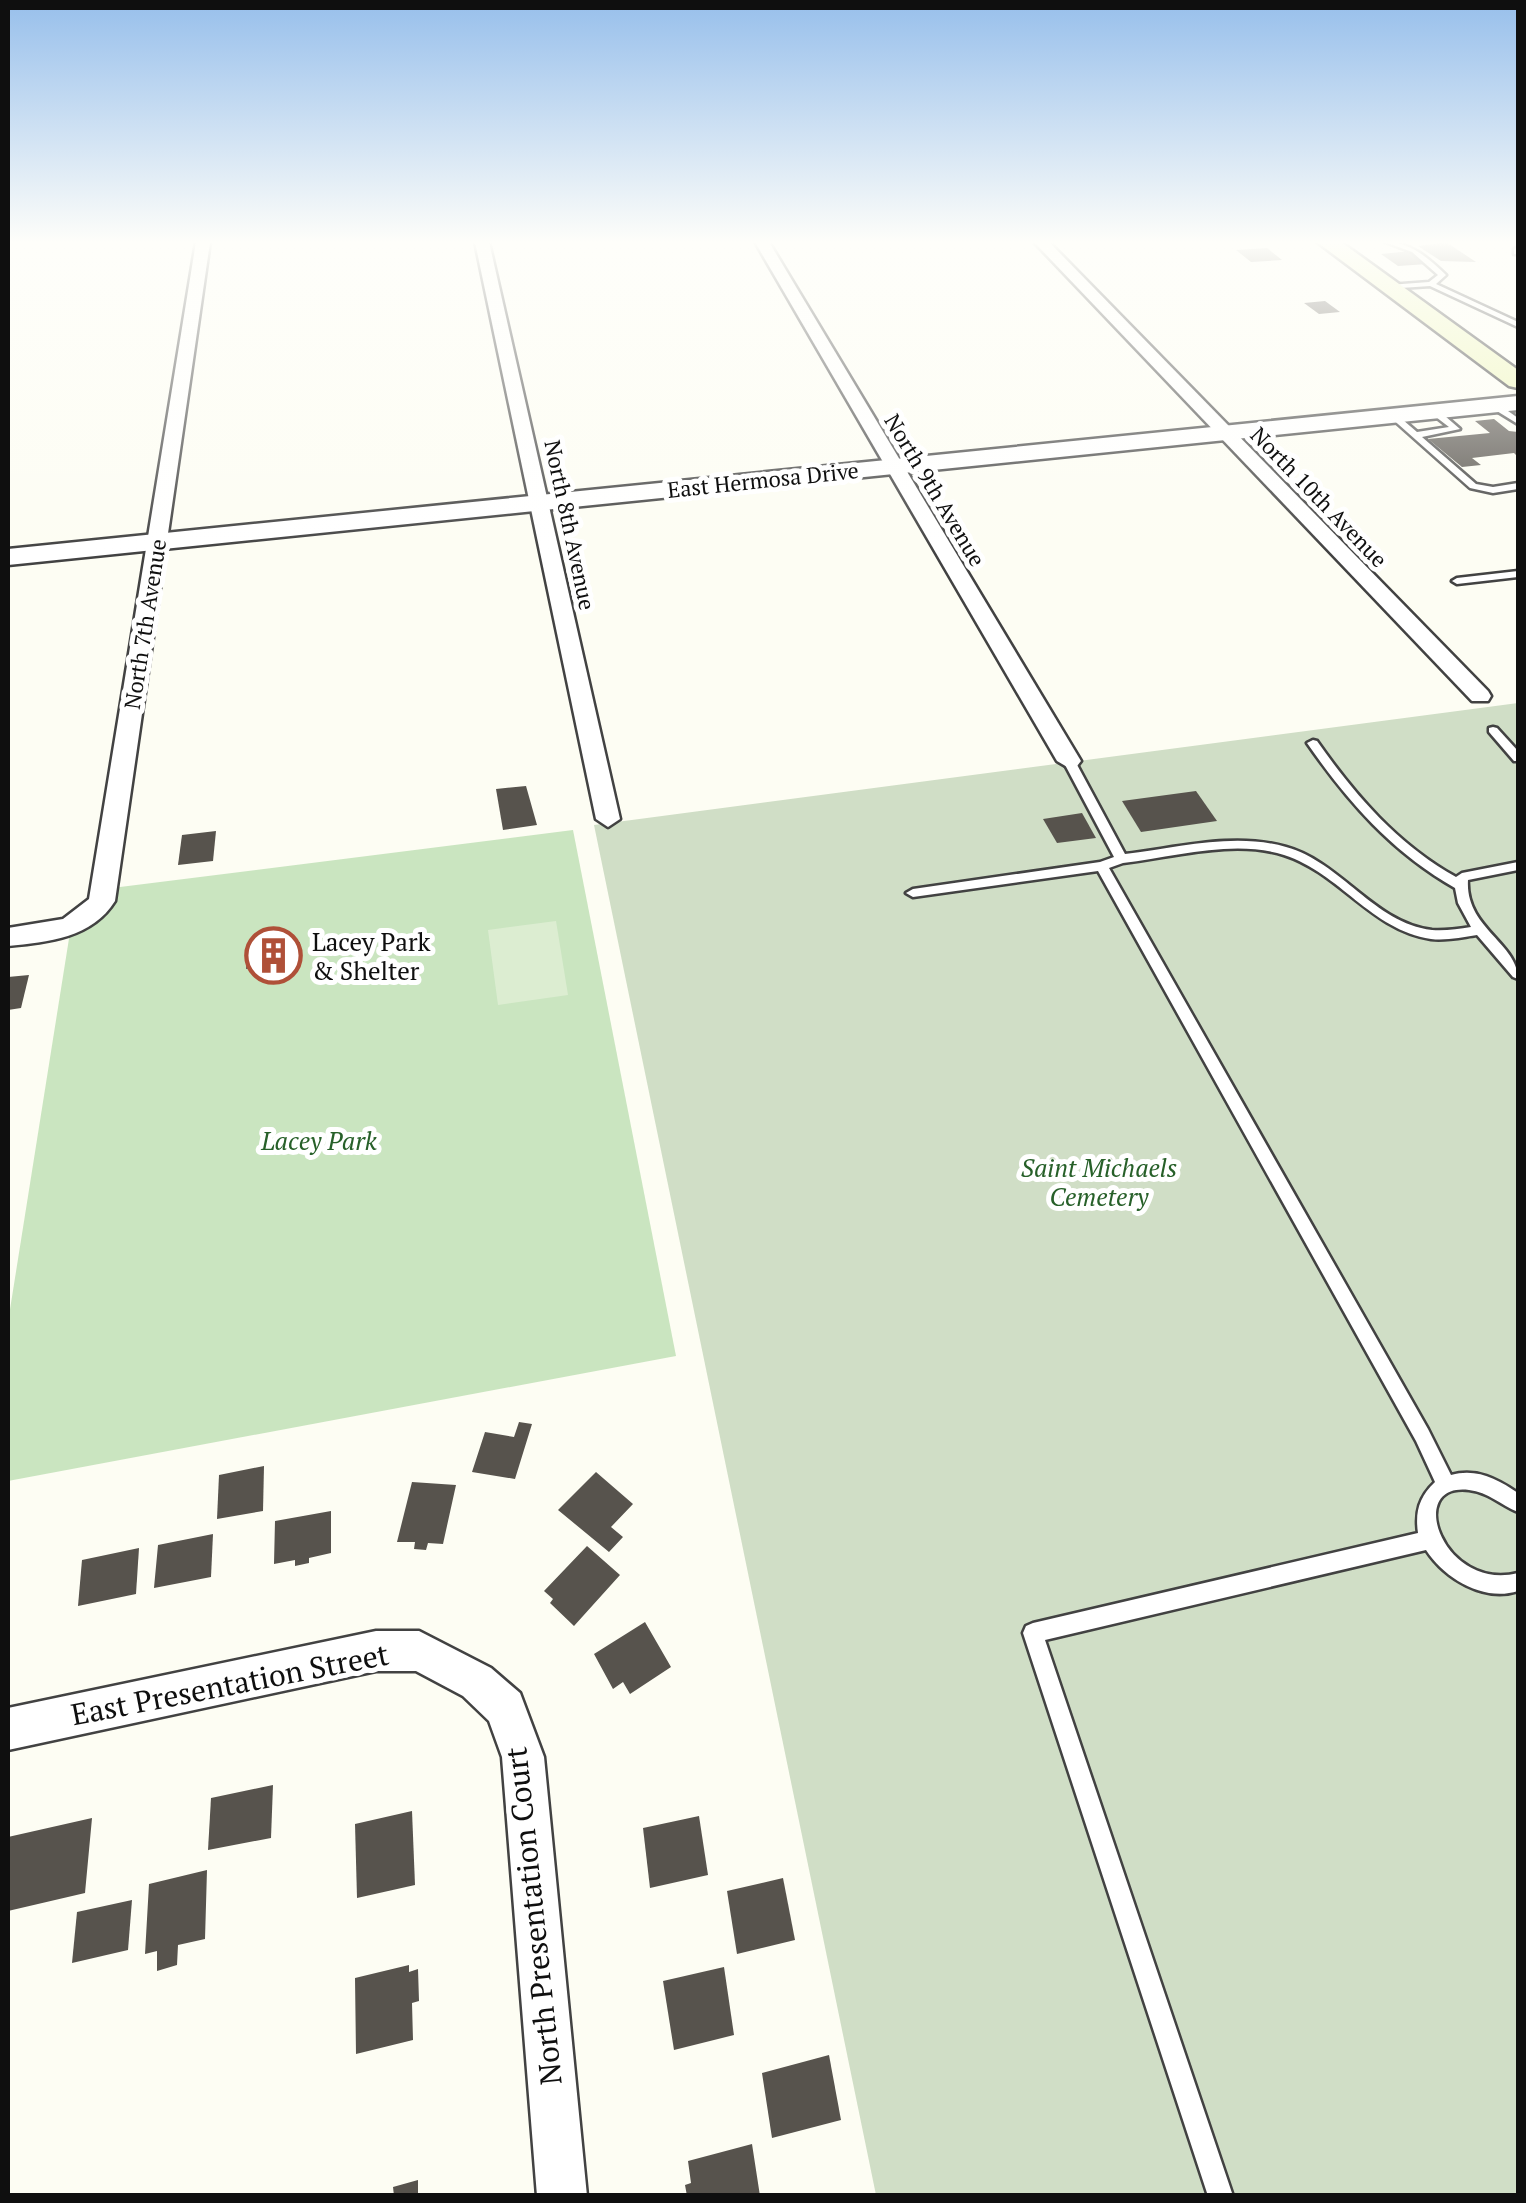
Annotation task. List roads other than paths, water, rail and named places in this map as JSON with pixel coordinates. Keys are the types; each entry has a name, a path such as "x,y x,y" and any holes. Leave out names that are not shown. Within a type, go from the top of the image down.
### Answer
{"main road":[{"path":"1468,345 1518,381"}],"street":[{"name":"North 7th Avenue","path":"8,937 71,926 97,910 102,901 188,345"},
{"name":"North 8th Avenue","path":"504,345 608,819"},
{"name":"North 9th Avenue","path":"822,345 1069,761"},
{"name":"North 10th Avenue","path":"1141,345 1480,696"},
{"name":"East Hermosa Drive","path":"8,557 1507,405"},
{"name":"East Presentation Street","path":"8,1729 376,1651 419,1650 450,1665"},
{"name":"North Presentation Court","path":"450,1665 505,1708 523,1757 562,2196"}],"lane":[{"path":"1507,405 1518,422"},
{"path":"1414,436 1456,429 1435,412"},
{"path":"1393,416 1473,486 1492,490 1518,486"},
{"path":"1457,581 1518,574"},
{"path":"1493,730 1518,758"},
{"path":"1313,743 1367,816 1408,853 1460,885"},
{"path":"1069,761 1106,824 1121,859"},
{"path":"914,892 1102,866 1121,859 1251,846 1285,850 1311,862 1396,924 1430,934 1483,930"},
{"path":"1102,866 1445,1482"},
{"path":"1518,866 1476,872 1462,877 1460,885 1464,906 1518,974"},
{"path":"1516,1588 1494,1586 1456,1570 1430,1540 1425,1505 1432,1492 1445,1482 1480,1481 1518,1503"},
{"path":"1220,2196 1033,1633 1430,1540"}],"place":[{"name":"Lacey Park & Shelter","path":"273,956"}],"park label":[{"name":"Lacey Park","path":"319,1141"},
{"name":"Saint Michaels Cemetery","path":"1099,1182"}]}
